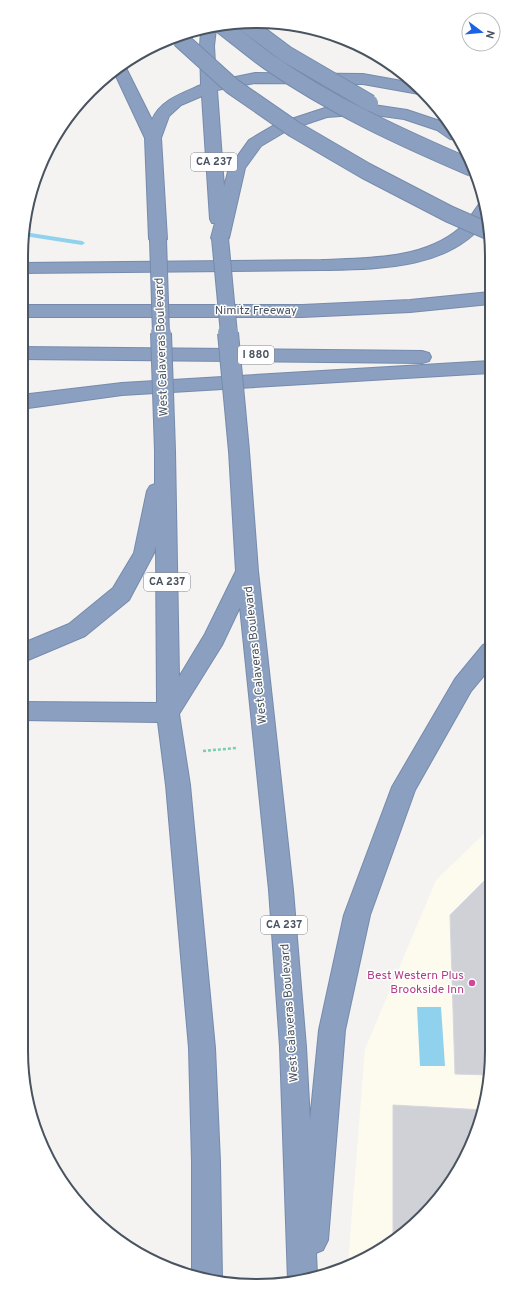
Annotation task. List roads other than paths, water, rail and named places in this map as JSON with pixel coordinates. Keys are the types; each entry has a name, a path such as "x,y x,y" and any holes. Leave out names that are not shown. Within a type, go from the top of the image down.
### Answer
{"highway":[{"path":"251,28 286,54 350,93 422,130 455,144"},
{"path":"227,30 269,62 335,102 408,140 466,165"},
{"name":"West Calaveras Boulevard","path":"208,33 209,87 220,238 240,451 247,571 281,890 293,1047 303,1275"},
{"path":"182,40 232,86 294,129 366,171 449,214 483,229"},
{"name":"West Calaveras Boulevard","path":"122,72 153,138 165,451 168,713 178,785 202,1048 206,1162 207,1274"},
{"path":"153,138 162,114 176,102 209,87 255,78 363,79 410,87"},
{"path":"220,238 237,168 255,143 282,127 325,113 367,109 406,115 445,128"},
{"path":"28,268 329,264 382,261 421,255 455,242 478,221 481,215"},
{"name":"Nimitz Freeway","path":"28,311 302,311 410,306 485,298"},
{"name":"I 880","path":"28,353 485,358"},
{"path":"28,401 122,389 485,367"},
{"path":"28,651 77,630 121,594 144,553 165,451"},
{"path":"28,711 168,713 214,639 247,571"},
{"path":"310,1273 332,1030 357,915 404,787 463,685 485,658"}],"water":[{"path":"417,1007 441,1007 445,1066 420,1066"}],"waterway":[{"path":"29,235 82,243"}],"place":[{"name":"Best Western Plus Brookside Inn","path":"472,983"}]}
